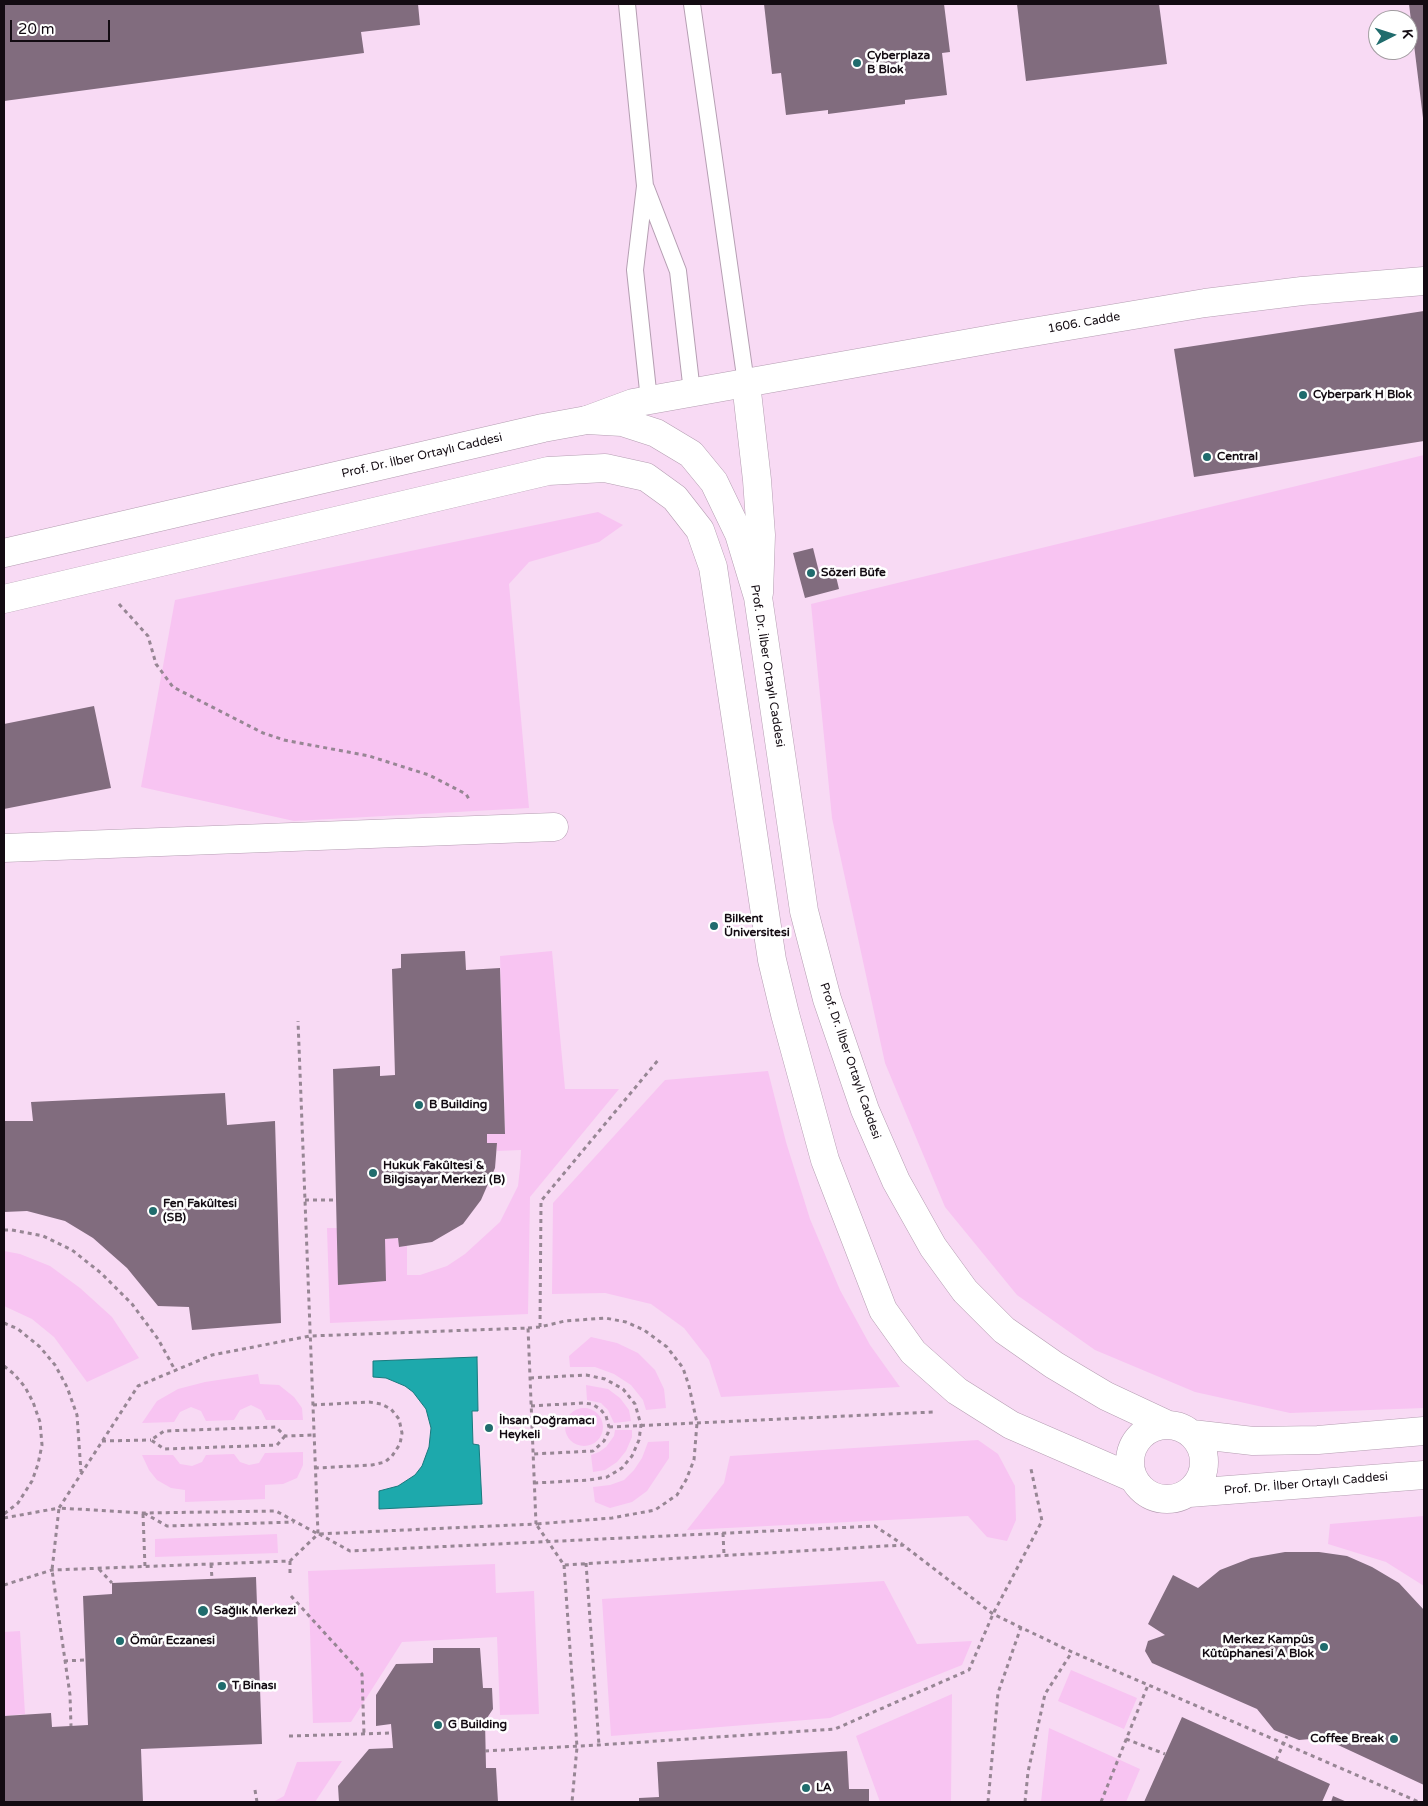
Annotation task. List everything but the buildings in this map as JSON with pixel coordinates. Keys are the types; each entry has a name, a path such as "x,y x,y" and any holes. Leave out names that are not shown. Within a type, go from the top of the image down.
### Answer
{"street":[{"name":"1606. Cadde","path":"586,420 633,403 648,400 1205,303 1302,291 1424,281"},
{"path":"746,383 761,535 758,597"},
{"name":"Prof. Dr. İlber Ortaylı Caddesi","path":"4,553 543,428 586,420 622,422 648,430 691,454 714,482 739,534 758,597 804,910 827,999 865,1110 896,1181 933,1247 964,1291 1004,1330 1054,1365 1106,1396 1180,1430"},
{"name":"Prof. Dr. İlber Ortaylı Caddesi","path":"4,599 548,471 605,468 646,477 675,498 700,530 712,567 772,960 792,1044 825,1160 884,1310 913,1352 957,1390 1011,1425 1133,1478"},
{"path":"4,848 554,827"},
{"name":"Prof. Dr. İlber Ortaylı Caddesi","path":"1424,1431 1318,1440 1253,1441 1156,1427 1144,1433 1136,1442 1131,1454 1130,1466 1133,1478 1139,1487 1147,1494 1168,1500 1188,1493 1424,1475"},
{"path":"1180,1430 1199,1443 1203,1453 1202,1476 1197,1485 1188,1493"}],"lane":[{"path":"627,4 645,186 635,270 648,400"},
{"path":"692,4 746,383"},
{"path":"645,186 678,271 692,392"}],"path":[{"path":"95,577 148,636 156,664 173,687 263,733 284,740 369,756 429,774 466,794 474,807 479,830"},
{"path":"298,1021 318,1534"},
{"path":"540,1327 541,1201 658,1059"},
{"path":"305,1200 336,1200"},
{"path":"4,1230 43,1236 72,1250 101,1273 132,1304 158,1339 175,1370"},
{"path":"4,1585 52,1570 290,1561 318,1534 536,1524 612,1518 655,1510 677,1495 686,1480 694,1460 697,1423 692,1394 683,1368 667,1347 644,1330 626,1322 605,1318 565,1321 528,1328 310,1336 212,1355 138,1386 59,1508 52,1570 70,1695 71,1726"},
{"path":"4,1322 18,1329 40,1347 55,1365 68,1387 77,1415 81,1474"},
{"path":"528,1328 536,1524 564,1565 577,1746 572,1802"},
{"path":"4,1366 25,1387 33,1402 40,1422 42,1445 32,1481 18,1503 4,1514"},
{"path":"530,1378 586,1376 606,1378 623,1389 635,1404 641,1425 639,1440 632,1456 622,1468 607,1477 535,1483"},
{"path":"313,1404 369,1402 381,1404 391,1409 399,1419 402,1433 400,1444 392,1456 385,1462 372,1465 316,1468"},
{"path":"531,1406 592,1404 606,1416 608,1426 608,1433 604,1441 593,1451 533,1454"},
{"path":"608,1426 937,1412"},
{"path":"486,1751 835,1729 969,1670 993,1614 1042,1521 1028,1457 1011,1425"},
{"path":"102,1441 152,1440 164,1431 267,1427 276,1427 285,1436"},
{"path":"152,1440 164,1449 277,1445 285,1436 315,1435"},
{"path":"4,1518 59,1508 144,1513 276,1511 350,1551 875,1526 903,1545 993,1614 1072,1652 1418,1802"},
{"path":"144,1513 167,1526 296,1522"},
{"path":"144,1513 145,1567"},
{"path":"723,1533 724,1555"},
{"path":"564,1565 903,1545"},
{"path":"290,1561 290,1573"},
{"path":"586,1563 599,1745"},
{"path":"211,1564 212,1579"},
{"path":"98,1569 112,1583"},
{"path":"290,1596 362,1674 364,1734"},
{"path":"988,1802 998,1693 1020,1627"},
{"path":"1024,1802 1028,1772 1045,1694 1072,1652"},
{"path":"64,1660 85,1660"},
{"path":"1101,1802 1148,1685"},
{"path":"289,1736 392,1733"},
{"path":"1276,1760 1288,1736"},
{"path":"1126,1739 1165,1754"},
{"path":"255,1790 258,1802"}],"shaded area":[{"name":"Bilkent Üniversitesi","path":"4,4 1424,4 1424,1802 4,1802"},
{"path":"1424,455 1424,1408 1290,1413 1195,1392 1095,1350 1017,1295 945,1207 885,1063 832,818 811,604"},
{"path":"598,512 623,525 599,542 529,562 509,584 529,808 294,821 141,787 175,600"},
{"path":"552,951 565,1089 619,1089 530,1197 528,1314 330,1323 327,1228 337,1228 339,1285 385,1281 385,1239 398,1238 399,1247 407,1246 407,1275 420,1275 447,1266 465,1254 500,1222 518,1186 521,1150 497,1151 497,1143 487,1143 487,1134 505,1133 500,956"},
{"path":"768,1071 786,1142 810,1219 840,1290 870,1345 900,1387 721,1397 709,1360 684,1328 651,1304 605,1293 552,1294 553,1203 665,1080"},
{"path":"4,1251 20,1254 50,1266 80,1288 112,1317 139,1358 87,1382 54,1337 32,1319 4,1306"},
{"path":"591,1337 617,1343 638,1353 655,1370 664,1389 666,1408 646,1410 643,1400 631,1385 614,1374 595,1367 570,1367 569,1356"},
{"path":"258,1374 260,1384 279,1385 294,1397 302,1408 303,1420 266,1420 261,1410 251,1405 240,1410 234,1420 206,1421 201,1411 191,1407 180,1412 174,1422 142,1423 157,1401 178,1389 205,1382"},
{"path":"586,1385 608,1389 620,1398 629,1410 631,1421 614,1423 608,1410 601,1403 587,1400"},
{"path":"584,1408 598,1413 603,1427 598,1441 584,1446 570,1441 565,1427 570,1413"},
{"path":"615,1430 632,1430 632,1437 626,1451 617,1462 605,1470 593,1472 591,1455 606,1447 614,1436"},
{"path":"978,1440 998,1454 1015,1486 1016,1520 1007,1541 987,1537 968,1516 687,1530 724,1483 730,1456"},
{"path":"669,1441 669,1458 647,1491 632,1502 610,1508 595,1502 593,1487 610,1485 624,1480 642,1458 648,1442"},
{"path":"303,1452 303,1465 297,1478 283,1484 265,1485 265,1499 185,1502 185,1490 171,1488 157,1480 149,1470 142,1455 173,1455 180,1464 192,1466 202,1462 206,1455 234,1454 240,1462 249,1465 259,1463 265,1453"},
{"path":"1424,1516 1424,1586 1386,1562 1328,1544 1330,1524"},
{"path":"277,1534 278,1553 155,1557 155,1539"},
{"path":"495,1564 496,1593 534,1591 539,1714 500,1715 497,1637 402,1642 351,1722 313,1723 308,1571"},
{"path":"884,1581 917,1644 972,1641 962,1665 830,1718 611,1736 602,1599"},
{"path":"20,1631 25,1714 4,1716 4,1632"},
{"path":"1071,1670 1137,1698 1124,1729 1058,1701"},
{"path":"952,1694 951,1802 880,1802 856,1736"},
{"path":"1049,1728 1140,1769 1126,1802 1041,1802"},
{"path":"342,1761 315,1802 273,1802 284,1796 297,1762"}],"water":[{"path":"477,1357 478,1411 472,1411 473,1444 479,1445 482,1504 379,1509 379,1491 398,1486 415,1475 422,1466 429,1447 431,1428 426,1409 413,1392 405,1386 386,1378 373,1377 373,1361"}],"place":[{"name":"Cyberplaza B Blok","path":"857,63"},
{"name":"Cyberpark H Blok","path":"1303,395"},
{"name":"Central","path":"1207,457"},
{"name":"Sözeri Büfe","path":"811,573"},
{"name":"Bilkent Üniversitesi","path":"714,926"},
{"name":"B Building","path":"419,1105"},
{"name":"Hukuk Fakültesi & Bilgisayar Merkezi (B)","path":"373,1173"},
{"name":"Fen Fakültesi (SB)","path":"153,1211"},
{"name":"İhsan Doğramacı Heykeli","path":"489,1428"},
{"name":"Sağlık Merkezi","path":"203,1611"},
{"name":"Ömür Eczanesi","path":"120,1641"},
{"name":"Merkez Kampüs Kütüphanesi A Blok","path":"1324,1647"},
{"name":"T Binası","path":"222,1686"},
{"name":"G Building","path":"438,1725"},
{"name":"Coffee Break","path":"1394,1739"},
{"name":"LA","path":"806,1788"}]}
